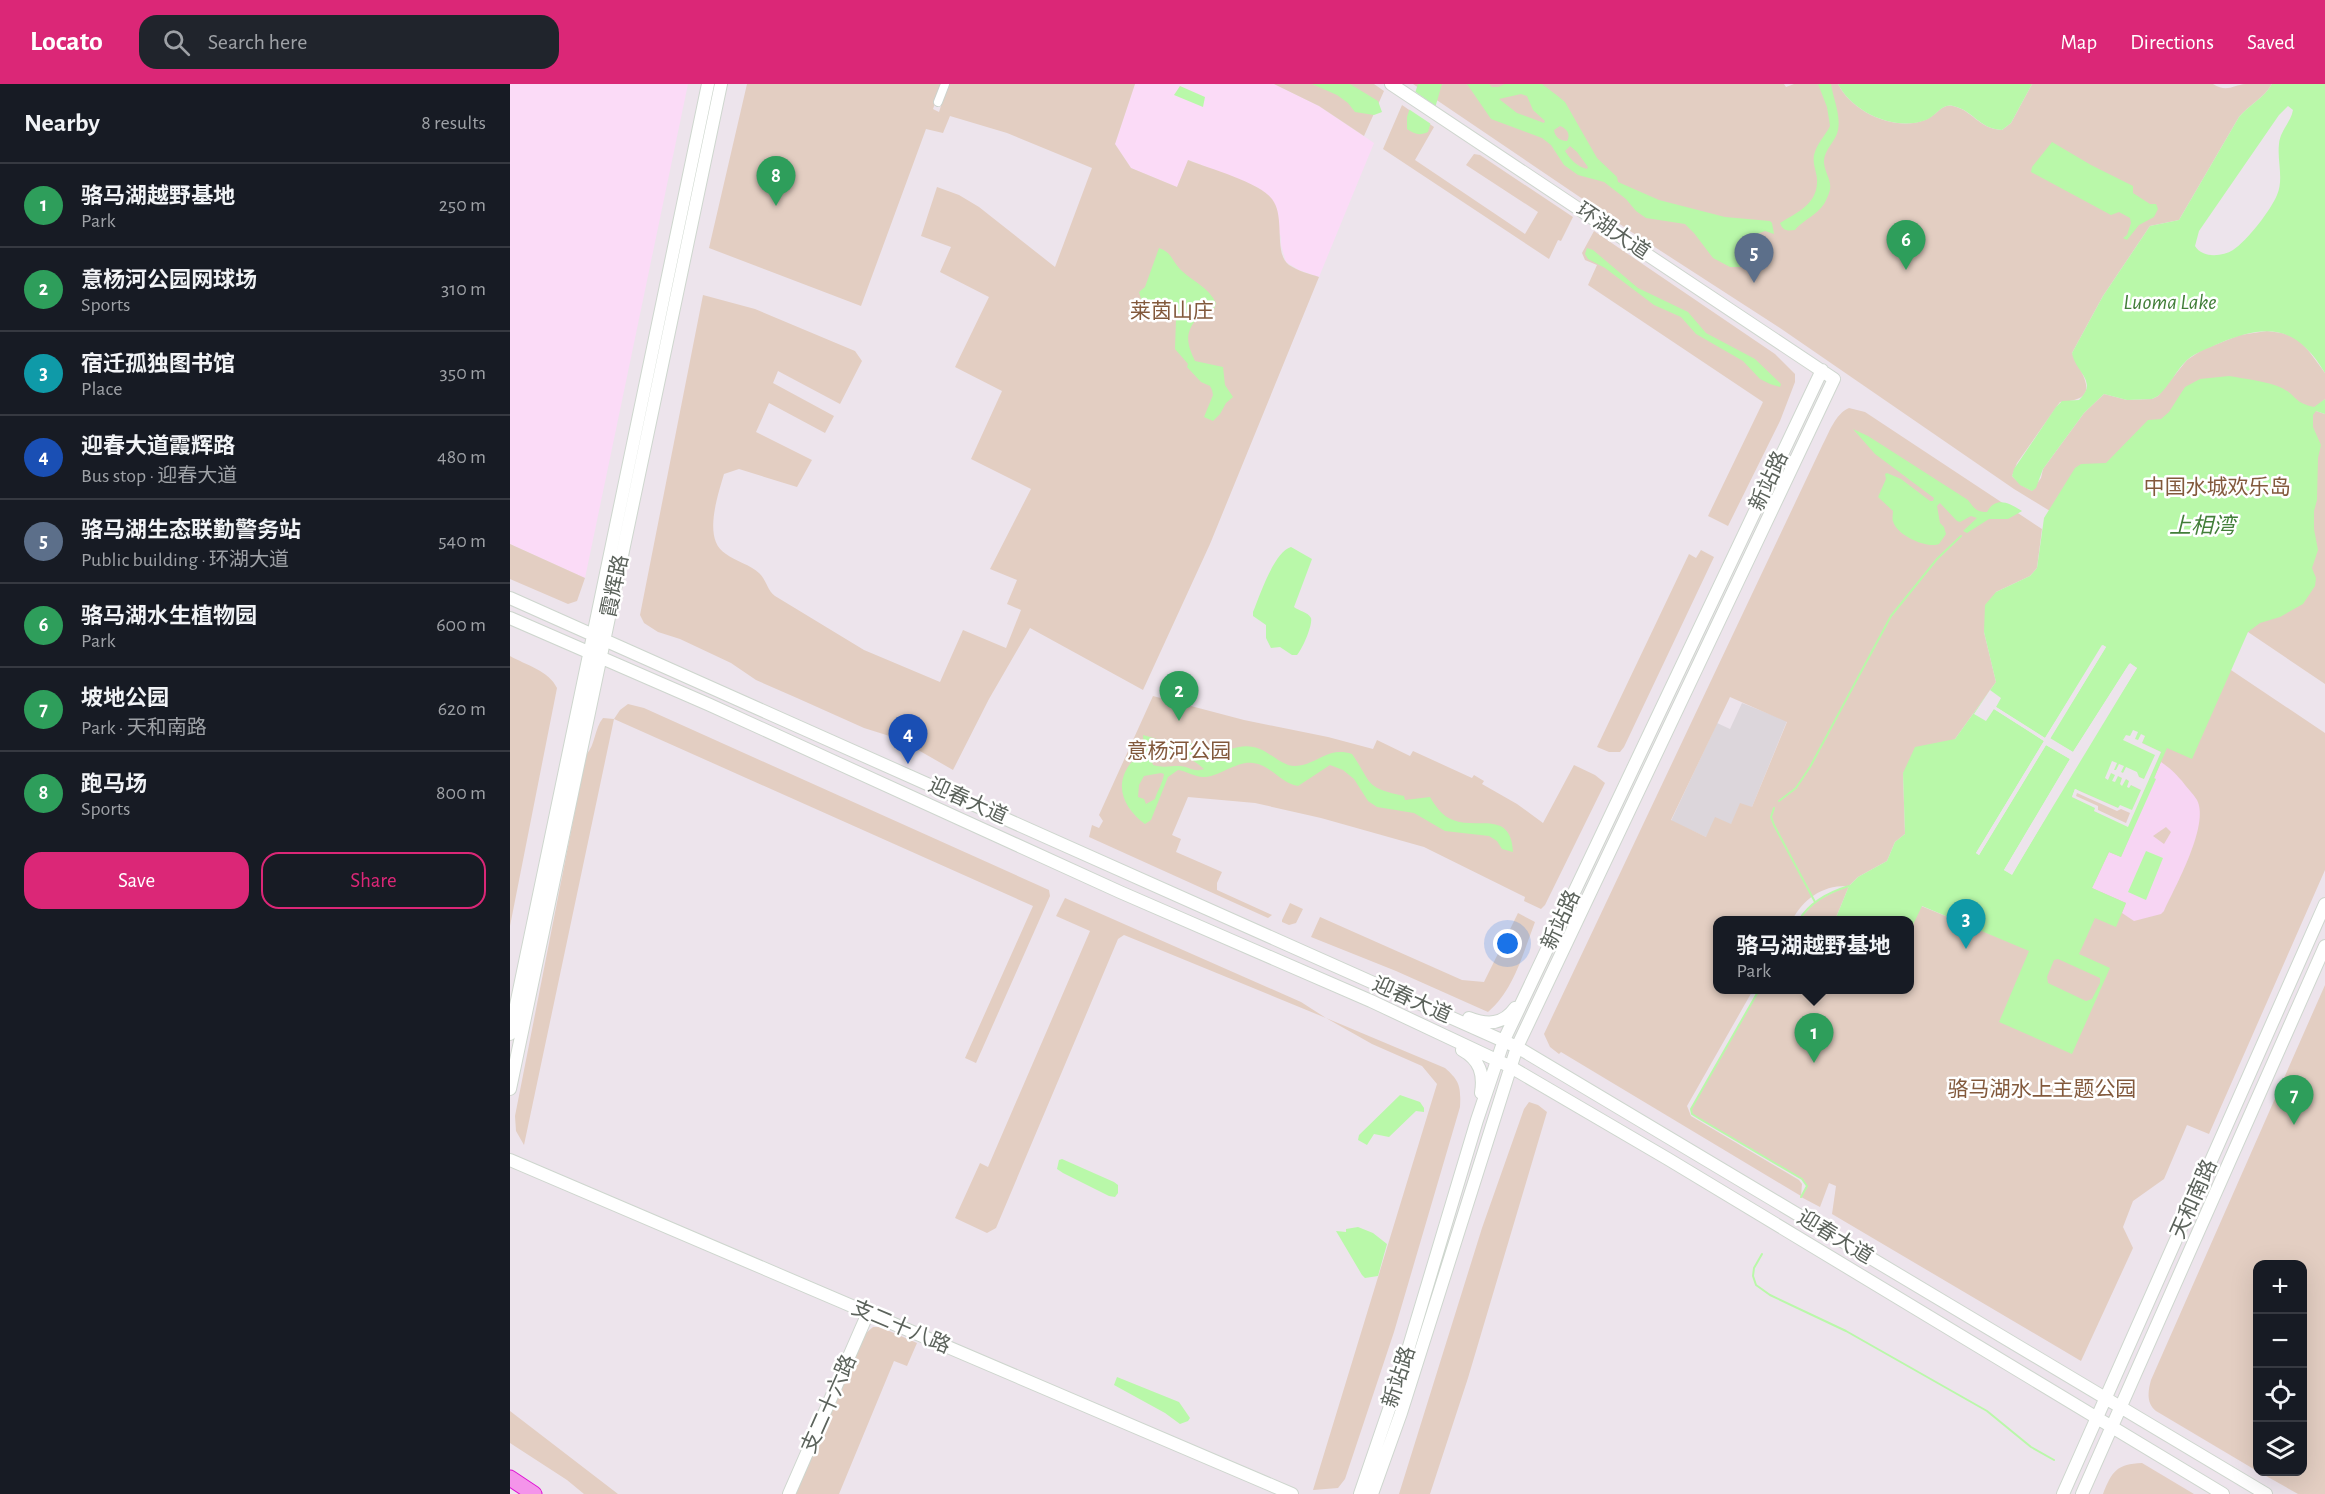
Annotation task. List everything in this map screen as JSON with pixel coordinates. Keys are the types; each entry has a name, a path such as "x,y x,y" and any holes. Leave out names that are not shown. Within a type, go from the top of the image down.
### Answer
{"highway":[{"path":"510,1478 536,1494"}],"street":[{"name":"霞辉路","path":"510,1089 595,656 592,634 708,84"},
{"name":"霞辉路","path":"510,1034 595,656 604,640 721,84"},
{"path":"939,102 945,84"},
{"name":"环湖大道","path":"1391,84 1834,379"},
{"name":"新站路","path":"1360,1494 1398,1383 1477,1120 1504,1040 1822,370"},
{"name":"新站路","path":"1372,1494 1401,1413 1509,1066 1834,379"},
{"name":"迎春大道","path":"510,598 1504,1040 2266,1494"},
{"path":"516,621 529,606"},
{"name":"迎春大道","path":"516,621 675,690 1120,892 1371,1001 1509,1066 1678,1165 2223,1494"},
{"path":"675,690 682,674"},
{"name":"天和南路","path":"2063,1494 2325,904"},
{"name":"天和南路","path":"2082,1494 2325,946"},
{"path":"1366,980 1482,1023 1502,1021 1510,1015 1529,988"},
{"path":"1371,1001 1470,1055 1478,1063 1482,1086 1477,1120"},
{"path":"1435,1031 1443,1013"},
{"name":"支二十八路","path":"510,1161 1292,1494"},
{"name":"支二十六路","path":"789,1494 868,1313"},
{"path":"510,1471 536,1494"}],"shaded area":[{"path":"510,84 688,84 585,578 510,544"},
{"path":"1135,84 1274,84 1319,106 1374,143 1319,277 1299,270 1286,262 1281,237 1259,188 1189,160 1177,187 1131,168 1115,144"},
{"path":"1742,703 1787,721 1752,807 1731,824 1706,837 1671,821 1717,723 1730,729"}],"green space":[{"name":"莱茵山庄","path":"747,84 942,84 933,109 939,112 948,84 1135,84 1115,144 1131,168 1177,187 1188,160 1246,182 1272,199 1278,215 1280,244 1284,259 1289,265 1319,277 1210,544 1143,690 1030,628 989,699 953,770 899,739 864,728 756,680 731,663 680,639 658,632 644,623 640,615 703,295 755,309 855,351 862,361 840,404 778,371 773,383 834,416 825,433 769,403 756,432 812,460 797,487 739,469 724,474 718,493 713,528 719,547 759,573 775,596 864,650 940,682 963,630 1006,648 1021,610 1007,604 1017,580 990,569 1031,489 971,459 1002,391 955,367 989,297 940,272 951,247 921,236 937,187 959,195 979,207 1055,267 1092,168 1007,133 950,116 943,133 926,129 861,306 709,248"},
{"path":"1274,84 1374,84 1384,91 1364,136 1319,106"},
{"name":"中国水城欢乐岛","path":"1413,84 1784,84 1786,87 1794,84 1838,84 1853,103 1864,111 1888,121 1913,123 1929,118 1945,106 1953,106 1960,108 1987,126 2002,130 2011,123 2032,84 2213,84 2226,88 2246,84 2272,84 2239,117 2179,220 2150,226 2103,296 2072,353 2085,379 2085,392 2081,397 2060,402 2017,463 2012,476 2032,491 2041,478 2043,469 2084,413 2104,394 2127,400 2152,399 2158,396 2187,360 2202,350 2240,335 2267,331 2297,338 2325,373 2325,399 2315,408 2316,411 2325,414 2325,684 2248,632 2014,489 1780,328 1630,231"},
{"path":"1402,105 1434,127 1415,160 1525,234 1538,212 1466,165 1474,154 1480,155 1573,217 1549,259 1383,149"},
{"path":"1594,231 1775,354 1795,374 1795,382 1780,421 1728,526 1708,516 1763,402 1588,285 1597,265 1585,260 1582,253"},
{"path":"1849,408 1865,412 2042,529 2037,568 2030,576 1996,592 1984,632 1996,682 1955,739 1903,773 1905,834 1895,842 1887,861 1858,877 1849,886 1837,916 1803,916 1815,902 1846,886 1829,888 1814,895 1795,916 1713,916 1713,994 1751,994 1687,1106 1691,1116 1799,1180 1802,1184 1801,1196 1561,1052 1559,1054 1550,1047 1544,1034 1822,446 1840,415","holes":["1730,697 1787,722 1752,807 1740,803 1731,824 1715,817 1706,837 1671,820"]},
{"path":"510,544 585,578 577,601 568,604 510,579"},
{"path":"1701,550 1714,557 1624,747 1620,752 1609,752 1597,747 1689,554 1696,558"},
{"path":"510,656 549,677 557,688 510,926"},
{"name":"骆马湖水上主题公园","path":"2231,670 2325,733 2325,870 2209,1134 2187,1125 2164,1179 2133,1201 2123,1227 2133,1248 2081,1361 1832,1214 1836,1186 1829,1183 1820,1207 1801,1197 1807,1186 1802,1179 1692,1114 1691,1109 1757,994 1914,994 1914,922 1921,906 2017,945 2072,797 2126,735"},
{"name":"意杨河公园","path":"1153,696 1244,720 1328,737 1373,749 1377,740 1410,756 1413,751 1472,778 1474,775 1484,781 1482,784 1517,804 1543,823 1574,765 1595,775 1605,783 1541,909 1524,901 1525,897 1424,847 1321,818 1255,803 1188,797 1172,835 1181,839 1176,852 1222,872 1217,883 1217,890 1272,915 1268,918 1089,837 1092,825 1099,828 1103,821 1099,815"},
{"path":"628,704 644,708 1049,890 1050,896 976,1063 965,1058 1033,906 614,719"},
{"path":"603,718 614,719 524,1145 516,1131 515,1116 586,755"},
{"path":"1065,898 1301,1002 1326,1018 1124,935 1118,939 996,1228 987,1233 955,1218 980,1163 988,1167 1090,931 1056,916"},
{"path":"1290,903 1303,909 1296,923 1289,925 1282,920"},
{"path":"1518,913 1535,922 1511,982 1505,993 1488,1012 1396,971 1311,937 1320,917 1462,980 1484,982"},
{"path":"2325,985 2325,1494 2298,1494 2266,1476 2307,1476 2307,1260 2253,1260 2253,1469 2156,1411 2149,1401 2151,1380"},
{"path":"1326,1018 1445,1068 1457,1081 1460,1089 1460,1107 1394,1332 1345,1479 1338,1488 1313,1490 1437,1084 1422,1066 1372,1044"},
{"path":"1529,1102 1547,1112 1468,1378 1430,1494 1399,1494 1482,1228 1524,1109"},
{"path":"873,1327 880,1327 917,1343 907,1366 894,1361 839,1494 794,1494 865,1334"},
{"path":"510,1411 618,1494 584,1494 567,1480 510,1443"},
{"path":"2142,1463 2194,1494 2103,1494 2116,1470 2127,1465"}],"sand":[{"path":"2161,762 2175,773 2194,795 2200,811 2199,825 2190,856 2161,914 2134,921 2122,913 2126,903 2092,888 2109,852 2121,857","holes":["2166,827 2171,832 2164,844 2153,836"]}],"water":[{"path":"1312,84 1350,84 1378,101 1382,112 1374,115 1355,112 1337,95"},
{"path":"1418,84 1442,84 1428,132 1420,134 1407,129 1407,117"},
{"path":"1467,84 1489,84 1492,87 1498,87 1505,84 1542,84 1565,102 1597,158 1617,177 1618,182 1659,200 1725,217 1770,221 1774,234 1765,231 1754,235 1750,243 1753,251 1745,255 1741,267 1730,267 1713,258 1685,224 1646,218 1604,182 1578,175 1564,165 1551,145 1542,138 1491,119","holes":["1521,94 1527,96 1533,110 1545,121 1544,123 1517,113 1499,99","1560,126 1565,129 1568,132 1567,141 1558,138 1554,130","1570,146 1577,152 1588,167 1587,169 1574,162 1565,151"]},
{"path":"1818,84 1831,84 1839,124 1837,134 1824,158 1830,184 1829,193 1817,212 1795,230 1788,230 1782,228 1780,223 1804,208 1816,191 1814,155 1830,126 1827,107"},
{"path":"1838,84 2032,84 2011,123 2002,130 1987,126 1966,111 1953,106 1945,106 1926,120 1914,123 1888,121 1864,111 1853,103"},
{"name":"Luoma Lake","path":"2272,84 2325,84 2325,373 2304,346 2280,333 2267,331 2237,337 2191,357 2162,392 2152,399 2127,400 2104,394 2084,413 2043,469 2036,488 2032,491 2020,485 2012,476 2014,469 2056,407 2062,401 2079,400 2085,393 2086,382 2072,353 2103,296 2150,226 2179,220 2239,117","holes":["2288,106 2293,110 2280,139 2280,183 2270,209 2251,233 2233,250 2218,255 2202,253 2195,246 2199,231 2279,115"]},
{"path":"1180,86 1205,97 1203,107 1174,95"},
{"path":"2052,142 2133,186 2133,193 2150,204 2156,204 2158,209 2154,217 2139,225 2127,240 2123,238 2127,235 2131,223 2130,218 2119,212 2111,215 2031,172 2032,167"},
{"path":"1159,248 1170,255 1178,267 1205,289 1216,303 1214,309 1209,313 1190,310 1185,313 1195,321 1189,331 1188,341 1195,361 1223,367 1225,385 1233,397 1213,421 1204,417 1213,395 1210,386 1201,382 1175,349 1174,309 1152,306 1141,299 1139,292 1145,287"},
{"path":"1587,248 1593,250 1638,288 1688,312 1706,333 1755,359 1781,384 1780,387 1760,379 1743,361 1696,334 1681,317 1654,305 1605,268 1588,259 1585,254"},
{"name":"上相湾","path":"2229,376 2282,388 2299,401 2314,407 2325,399 2325,414 2316,411 2313,415 2313,427 2321,445 2318,458 2317,500 2314,511 2314,529 2318,550 2312,568 2316,578 2315,586 2303,604 2280,617 2260,623 2248,632 2192,759 2167,748 2154,778 2156,779 2121,857 2109,852 2092,888 2126,903 2116,927 2095,918 2079,954 2110,968 2072,1054 1999,1022 2029,951 1922,906 1914,923 1914,916 1837,916 1849,886 1858,877 1887,861 1895,842 1905,834 1903,773 1915,747 1955,739 1996,682 1984,632 1985,605 1996,592 2030,576 2037,568 2044,518 2075,468 2081,464 2106,463 2148,420 2161,419 2169,412 2185,387 2200,379","holes":["2103,645 2106,647 2050,738 2073,752 2129,664 2137,668 2012,874 2004,870 2070,759 2046,745 1979,855 1976,853 2044,741 1994,709 1996,707 2045,738","2137,732 2134,739 2138,741 2145,736 2142,743 2161,752 2128,826 2094,811 2096,808 2072,797 2075,789 2118,808 2132,811 2141,790 2131,785 2127,787 2130,781 2125,779 2120,784 2122,778 2118,776 2113,781 2116,775 2111,773 2108,779 2105,778 2114,770 2116,771 2119,764 2121,772 2123,773 2126,768 2144,780 2156,755 2124,740","2058,959 2100,978 2092,999 2086,1001 2048,983 2047,977 2054,960"]},
{"path":"1853,429 1868,436 1968,500 1978,510 1987,512 1994,504 2003,502 2022,511 2008,519 1989,519 1967,533 1963,531 1977,518 1971,516 1960,522 1957,521 1940,503 1937,506 1940,523 1946,534 1939,544 1920,543 1913,540 1895,526 1893,511 1878,497 1886,479 1885,474 1901,479 1930,501 1934,498 1875,454"},
{"path":"1291,547 1312,559 1294,607 1311,618 1307,637 1297,655 1292,655 1280,647 1271,648 1266,638 1266,625 1253,616 1273,565"},
{"path":"1143,735 1170,743 1183,740 1212,753 1243,747 1258,748 1284,763 1295,766 1310,763 1336,752 1352,754 1375,787 1404,796 1405,800 1430,797 1442,814 1453,820 1499,826 1506,830 1511,839 1513,852 1502,849 1497,841 1489,836 1445,831 1414,813 1377,807 1368,801 1354,779 1343,770 1330,765 1298,786 1265,767 1253,763 1242,764 1205,777 1178,770 1168,777 1151,820 1145,824 1132,812 1122,789 1122,781 1130,764 1144,750","holes":["1159,753 1183,756 1204,769 1153,765 1152,762","1164,774 1155,799 1146,804 1144,799 1138,797 1139,785 1144,776"]},
{"path":"2146,851 2163,858 2146,900 2128,892"},
{"path":"1400,1095 1420,1102 1424,1112 1416,1111 1389,1137 1374,1134 1367,1145 1358,1140 1359,1135"},
{"path":"1062,1159 1114,1182 1118,1185 1118,1193 1115,1197 1109,1196 1063,1173 1057,1169 1059,1160"},
{"path":"1358,1227 1373,1233 1387,1244 1378,1276 1365,1278 1362,1275 1336,1231 1346,1232 1346,1229"},
{"path":"1117,1377 1179,1402 1190,1418 1180,1424 1165,1413 1114,1385"}],"pier":[{"path":"1413,90 1437,107 1431,124 1407,108"},
{"path":"2102,645 2106,647 2050,739 2073,752 2130,663 2137,668 2012,875 2004,870 2070,759 2046,745 1979,855 1976,853 2044,741 1994,709 1986,721 1974,714 1990,690 2001,698 1996,707 2045,738","holes":["2131,667 2133,669 2011,870 2008,869 2073,760 2071,756 2047,741 2072,755 2075,754"]},
{"path":"2133,730 2138,732 2135,739 2138,740 2141,734 2145,736 2142,743 2161,752 2128,827 2094,811 2095,808 2072,797 2075,789 2118,808 2120,805 2132,810 2141,790 2131,785 2127,787 2129,781 2126,779 2122,786 2120,784 2122,778 2118,776 2115,782 2112,781 2115,775 2111,773 2108,780 2105,778 2112,761 2117,763 2114,770 2119,764 2124,766 2121,772 2123,773 2126,767 2137,772 2139,777 2144,779 2155,755 2123,740 2126,735 2130,736","holes":["2077,793 2117,811 2121,809 2130,813 2126,823 2098,810 2098,806 2076,796"]}],"waterway":[{"path":"1779,801 1796,788 1810,767 1891,616 1937,559 1961,536"},
{"path":"1774,808 1771,817 1774,825 1815,902"},
{"path":"1802,916 1821,898 1849,886"},
{"path":"1757,994 1691,1109 1692,1114 1802,1179 1807,1186 1801,1197"},
{"path":"1762,1254 1754,1268 1753,1276 1756,1285 1770,1295 1846,1331 1987,1411 2031,1447 2054,1460"}],"place":[{"name":"跑马场","path":"776,206"},
{"name":"骆马湖水生植物园","path":"1906,270"},
{"name":"骆马湖生态联勤警务站","path":"1754,283"},
{"name":"意杨河公园网球场","path":"1179,721"},
{"name":"迎春大道霞辉路","path":"908,764"},
{"name":"宿迁孤独图书馆","path":"1966,949"},
{"name":"骆马湖越野基地","path":"1814,1063"},
{"name":"坡地公园","path":"2294,1125"}]}
